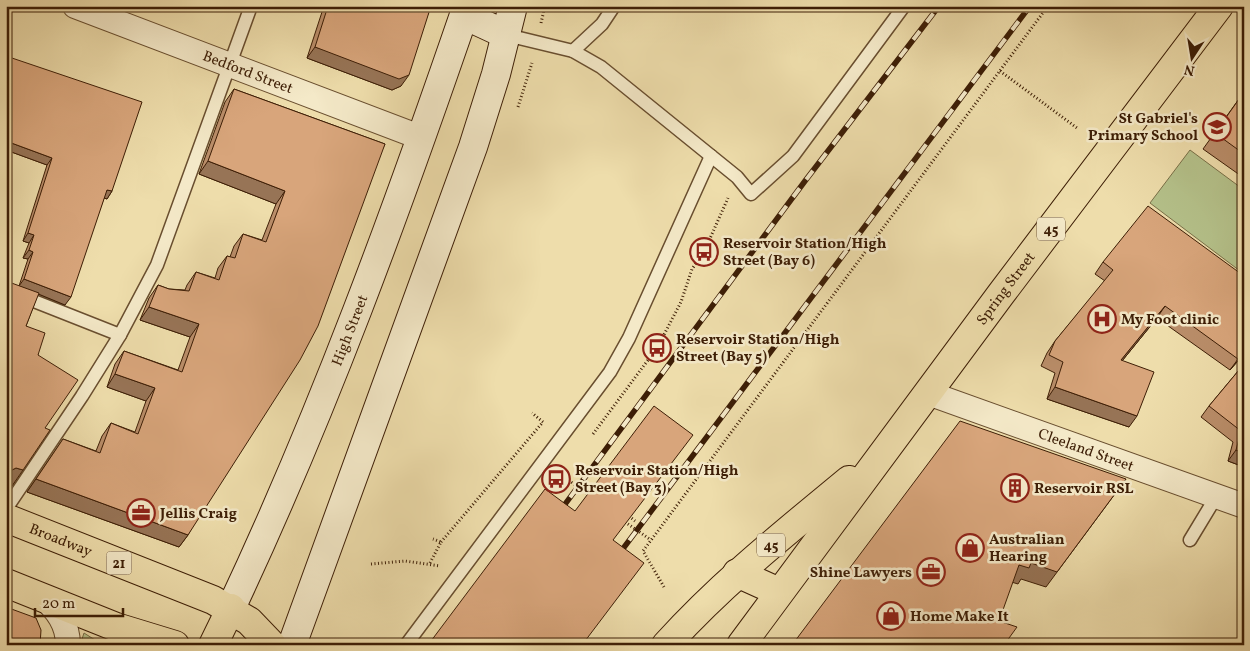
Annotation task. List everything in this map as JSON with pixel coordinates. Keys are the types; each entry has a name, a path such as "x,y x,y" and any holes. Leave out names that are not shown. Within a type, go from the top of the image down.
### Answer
{"main road":[{"path":"292,645 474,147 507,35 513,6"},
{"name":"Spring Street","path":"741,645 1219,6"},
{"path":"465,11 507,35"},
{"name":"High Street","path":"214,645 257,552 359,307 422,138 465,11"},
{"name":"Spring Street","path":"666,645 702,605 737,573 883,453"},
{"name":"Broadway","path":"6,518 231,608 259,630 272,645"},
{"path":"737,573 779,592"},
{"path":"6,583 43,597 118,636 175,645"}],"street":[{"name":"Bedford Street","path":"74,6 422,138"},
{"name":"Cleeland Street","path":"928,393 1244,506"},
{"path":"43,597 60,617 66,631 68,645"}],"lane":[{"path":"6,509 82,396 120,335 157,265 251,6"},
{"path":"573,51 602,24 614,6"},
{"path":"507,35 573,51 601,67 737,177 751,194 793,156 904,6"},
{"path":"406,645 610,372 629,338 711,156"},
{"path":"6,290 120,335"},
{"path":"1190,540 1216,497"}],"path":[{"path":"664,587 643,551 1048,6"},
{"path":"1000,71 1077,128"},
{"path":"430,563 441,542 543,422 532,413"},
{"path":"560,474 598,502"},
{"path":"627,515 635,520"},
{"path":"620,518 651,540"},
{"path":"433,539 441,542"},
{"path":"371,564 405,561 430,563 461,572"}],"green space":[{"path":"1190,150 1244,190 1244,274 1150,203"},
{"path":"84,633 103,645 80,645"}],"building":[{"path":"328,6 431,6 409,75 399,79 315,47"},
{"path":"6,56 142,102 112,191 107,190 71,297 24,279 33,252 29,250 34,235 28,233 52,158 6,141"},
{"path":"234,89 385,144 318,326 300,360 188,535 36,479 63,439 100,453 111,423 138,434 155,388 115,374 124,351 182,372 199,324 149,307 158,285 169,289 189,291 196,272 219,280 227,256 235,258 243,234 266,242 285,191 208,161"},
{"path":"1244,92 1244,154 1215,133"},
{"path":"1148,206 1244,276 1244,352 1238,359 1165,306 1121,360 1154,372 1137,416 1055,387 1063,362 1049,355 1055,341 1113,270 1103,262"},
{"path":"6,281 39,293 26,326 45,333 38,355 78,380 45,428 50,430 23,470 16,468 6,473"},
{"path":"1244,364 1244,453 1236,450 1241,431 1209,406"},
{"path":"654,406 693,435 613,540 644,563 582,645 428,645 545,489 575,511"},
{"path":"960,421 1126,479 1057,572 1031,563 1029,568 1019,565 999,621 1017,627 1004,645 792,645"},
{"path":"6,607 36,618 41,630 40,645 6,645"}],"railway":[{"path":"557,515 805,181 939,6"},
{"path":"616,558 1030,6"}],"place":[{"name":"St Gabriel's Primary School","path":"1217,127"},
{"name":"Reservoir Station/High Street (Bay 6)","path":"704,252"},
{"name":"My Foot clinic","path":"1102,319"},
{"name":"Reservoir Station/High Street (Bay 5)","path":"657,348"},
{"name":"Reservoir Station/High Street (Bay 3)","path":"556,479"},
{"name":"Reservoir RSL","path":"1015,488"},
{"name":"Jellis Craig","path":"141,513"},
{"name":"Australian Hearing","path":"970,548"},
{"name":"Shine Lawyers","path":"931,572"},
{"name":"Home Make It","path":"891,616"}]}
